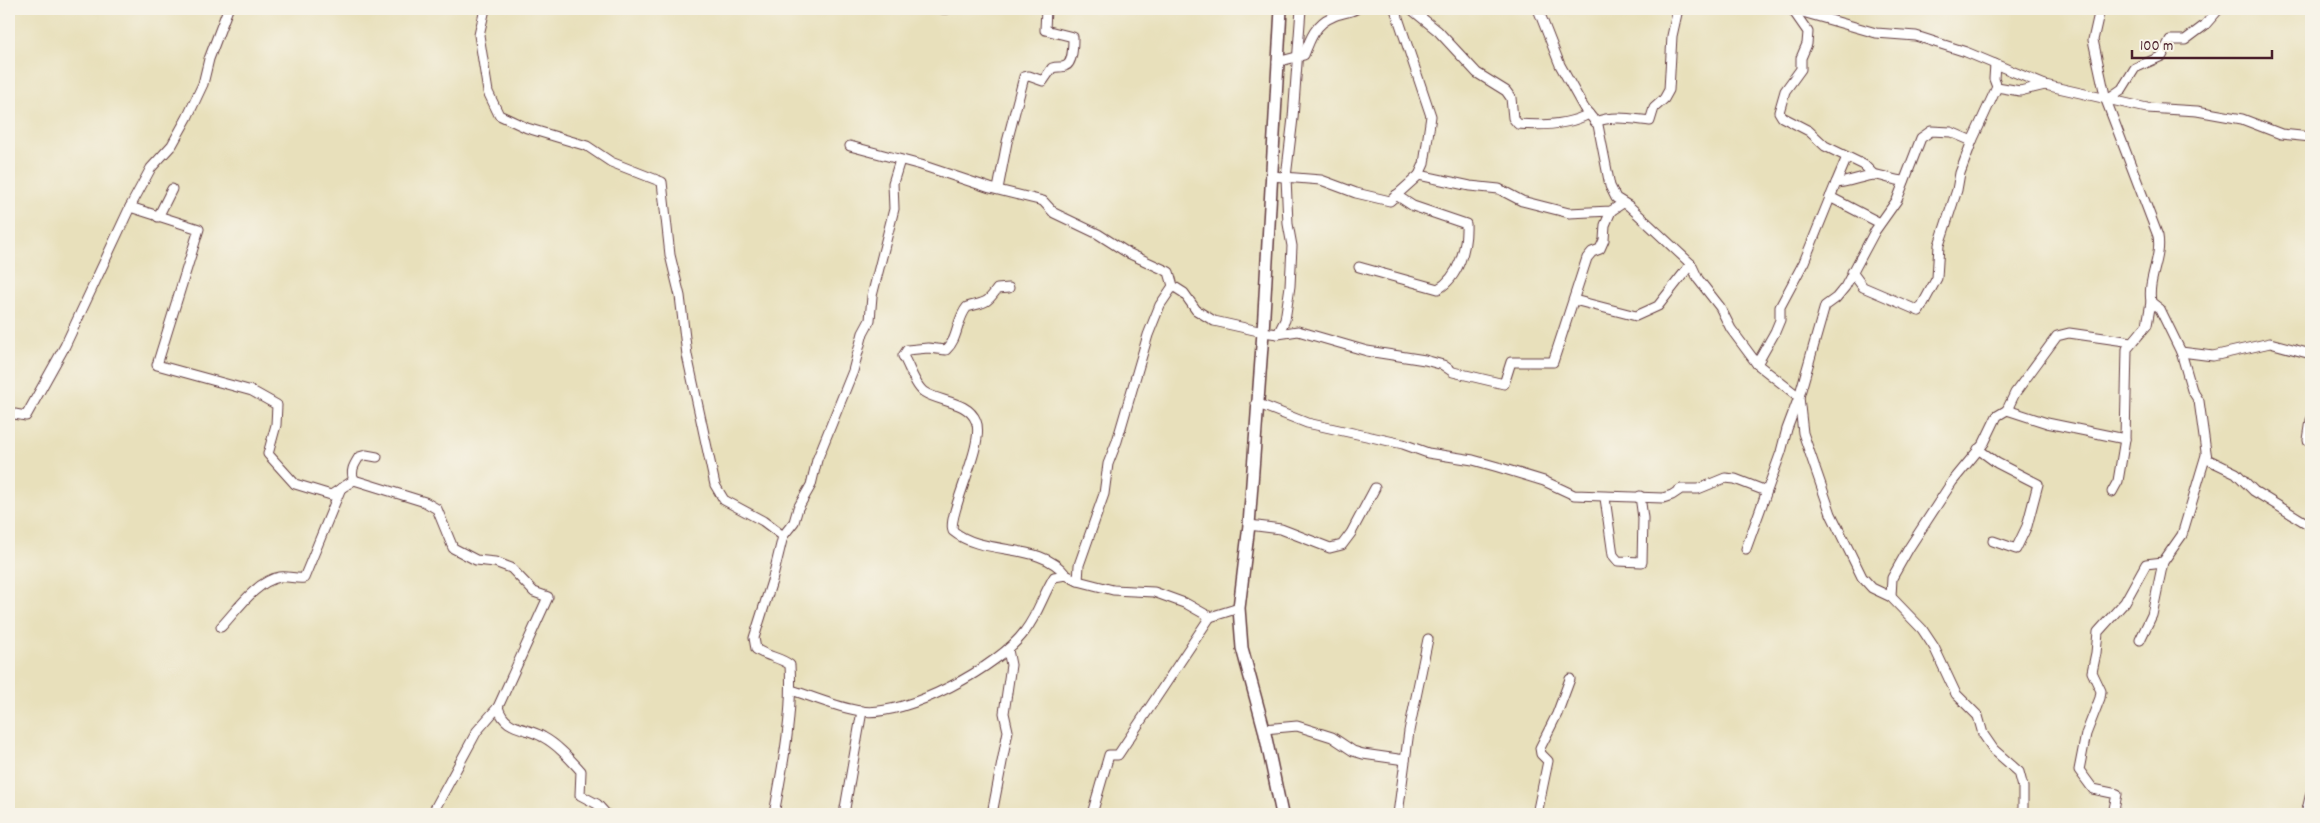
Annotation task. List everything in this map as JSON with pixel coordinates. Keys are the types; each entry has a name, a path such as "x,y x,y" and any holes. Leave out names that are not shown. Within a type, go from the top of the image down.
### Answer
{"street":[{"path":"9,413 26,416 36,400 65,346 130,207 151,168 172,145 187,118 203,84 209,59 228,9"},
{"path":"485,9 479,35 488,92 499,115 527,128 588,146 611,162 662,182 670,255 680,296 687,355 716,485 724,500 763,521 783,536"},
{"path":"998,189 1007,142 1024,77 1029,76 1044,82 1052,68 1066,66 1069,63 1073,37 1045,30 1046,9"},
{"path":"1281,9 1263,332 1248,525 1239,608 1242,648 1264,729 1282,814"},
{"path":"1278,334 1285,320 1288,303 1292,246 1288,224 1286,177 1293,118 1301,9"},
{"path":"1277,62 1304,55 1311,36 1322,23 1332,16 1356,9"},
{"path":"1271,176 1321,180 1390,201 1419,175 1424,164 1431,116 1395,9"},
{"path":"1411,9 1438,31 1477,72 1506,91 1511,98 1513,118 1518,124 1542,126 1579,120 1589,114"},
{"path":"1538,9 1560,65 1589,114 1596,122 1601,134 1610,186 1616,198 1629,206 1690,264 1698,279 1720,307 1731,329 1757,364 1799,397 1804,433 1831,514 1862,577 1872,588 1891,597 1922,630 1934,647 1956,694 1978,716 1983,734 1994,750 2020,772 2023,814"},
{"path":"1596,122 1605,118 1650,121 1654,108 1664,99 1669,90 1672,36 1678,9"},
{"path":"1792,9 1876,33 1916,36 1966,52 2045,85 2147,108 2197,111 2242,119 2281,134 2311,137"},
{"path":"1792,9 1808,32 1807,44 1801,58 1801,69 1785,91 1779,112 1782,117 1809,130 1825,146 1864,165 1874,175 1904,181"},
{"path":"2100,9 2093,40 2106,100 2160,245 2151,284 2151,302 2147,325 2127,349 2125,440 2118,481 2112,492"},
{"path":"2106,100 2122,89 2135,68 2162,56 2170,40 2185,40 2205,25 2219,9"},
{"path":"1852,272 1863,287 1919,311 1937,278 1939,245 1958,190 1960,173 1972,141 1997,87 1994,78 1995,64"},
{"path":"1997,87 2020,91 2045,85"},
{"path":"1746,549 1762,511 1766,491 1782,452 1787,429 1799,397 1825,306 1836,298 1880,223 1897,200 1921,138 1931,131 1951,132 1972,141"},
{"path":"850,146 1043,201 1054,213 1098,234 1128,253 1169,272 1173,286 1184,293 1196,310 1214,321 1278,334 1298,331 1367,351 1425,360 1442,365 1453,372 1504,384 1511,362 1553,362 1587,258 1592,252 1600,249 1604,240 1605,225 1612,211 1623,203"},
{"path":"1757,364 1775,332 1783,300 1804,262 1847,157"},
{"path":"774,814 783,763 792,690 790,665 783,659 763,654 756,650 754,638 772,581 783,536 794,522 798,508 811,485 817,460 853,371 864,333 870,320 872,296 894,209 893,183 900,160"},
{"path":"1419,175 1470,186 1499,189 1522,201 1560,211 1578,214 1612,211"},
{"path":"1836,183 1850,183 1874,175"},
{"path":"158,217 172,189"},
{"path":"1359,267 1438,289 1449,283 1467,246 1466,224 1412,206 1396,196"},
{"path":"1830,197 1880,223"},
{"path":"130,207 199,230 157,365 252,390 277,405 268,454 295,484 331,495 354,480"},
{"path":"1574,300 1636,316 1658,306 1690,264"},
{"path":"1078,581 1079,565 1104,494 1108,464 1117,441 1148,335 1160,305 1173,286"},
{"path":"1009,288 997,289 988,302 967,307 960,317 954,339 946,350 928,348 907,350 903,356 922,391 969,412 976,421 978,430 975,445 967,479 952,522 953,531 982,544 1012,549 1039,557 1059,566 1066,575 1078,581 1113,590 1154,592 1187,604 1210,617"},
{"path":"2151,302 2160,309 2181,352 2187,376 2200,401 2206,459 2236,473 2254,491 2311,526"},
{"path":"1891,597 1892,578 1909,548 1952,482 1978,449 1997,416 2007,410 2015,393 2030,370 2057,336 2069,334 2132,342"},
{"path":"2181,352 2213,356 2270,343 2311,354"},
{"path":"1256,403 1307,424 1403,444 1428,453 1473,460 1544,480 1574,495 1605,498 1640,496 1663,498 1681,489 1698,489 1725,478 1735,479 1766,491"},
{"path":"2007,410 2047,423 2125,440"},
{"path":"2311,420 2308,440 2311,441"},
{"path":"1978,449 1996,463 2038,484 2027,526 2016,549 1993,541"},
{"path":"377,457 366,455 359,457 351,475 354,480 426,502 437,510 453,548 476,560 495,562 511,568 534,592 548,597 498,707 476,731 432,814"},
{"path":"2140,640 2152,615 2163,562 2182,536 2206,455"},
{"path":"221,627 260,586 269,580 282,577 304,578 341,488"},
{"path":"1248,525 1281,529 1330,548 1342,546 1351,534 1375,488"},
{"path":"1605,498 1613,556 1618,561 1642,562 1643,518 1640,496"},
{"path":"2113,814 2117,794 2094,789 2079,770 2086,734 2101,691 2092,672 2098,632 2125,602 2146,564 2163,562"},
{"path":"792,690 862,711 908,706 958,684 1008,650 1025,632 1040,609 1054,577 1066,575"},
{"path":"1092,814 1109,755 1118,756 1210,617 1239,608"},
{"path":"1398,814 1405,760 1428,639"},
{"path":"992,814 1008,731 1004,714 1011,665 1008,650"},
{"path":"1537,814 1548,761 1541,754 1540,748 1557,714 1570,679"},
{"path":"498,707 501,718 509,724 545,738 573,762 581,771 580,795 597,804 606,814"},
{"path":"844,814 862,711"},
{"path":"1264,729 1297,726 1332,737 1353,751 1405,760"},
{"path":"2306,814 2311,793"}]}
